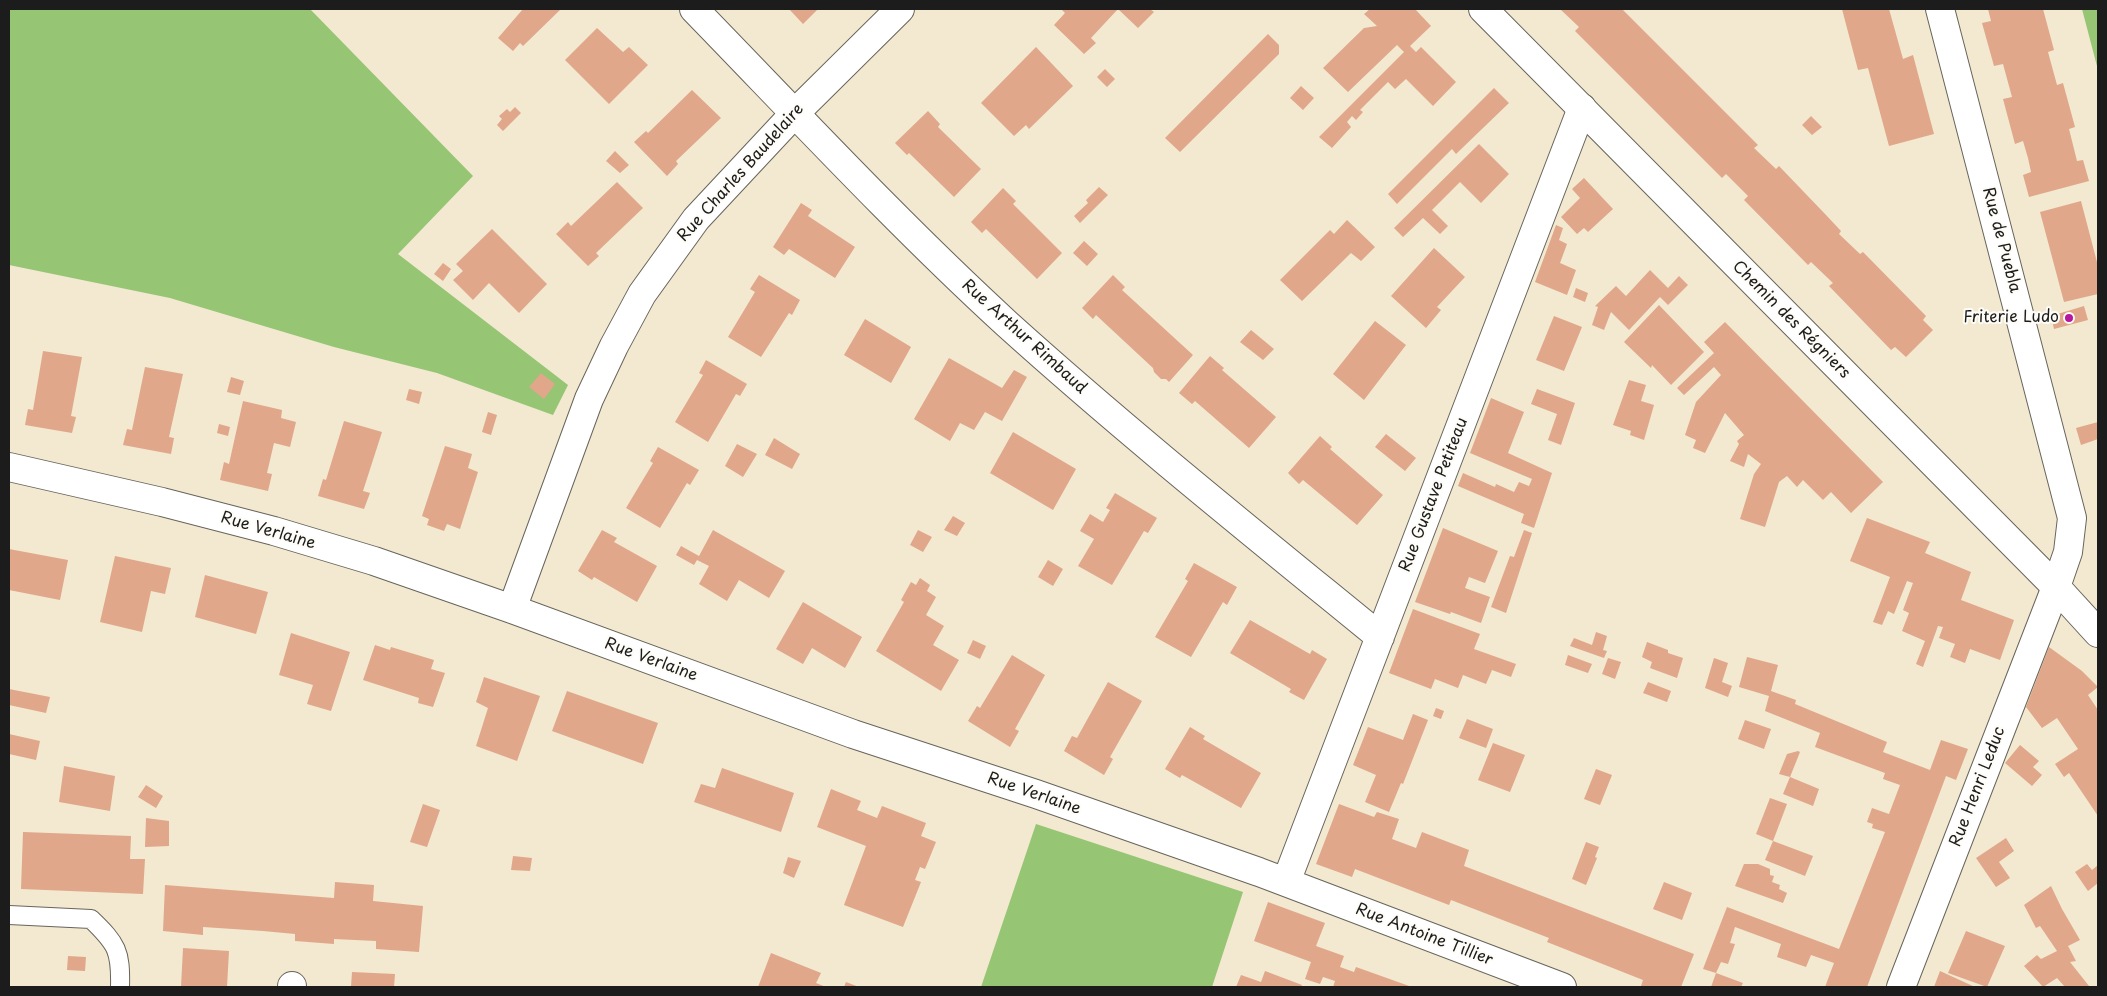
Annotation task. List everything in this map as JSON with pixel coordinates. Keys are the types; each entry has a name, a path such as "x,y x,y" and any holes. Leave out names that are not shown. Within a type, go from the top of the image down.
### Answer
{"street":[{"name":"Rue Arthur Rimbaud","path":"694,9 908,230 1008,324 1134,436 1380,637"},
{"name":"Rue Charles Baudelaire","path":"512,609 589,399 628,319 659,268 696,219 794,113 900,9"},
{"name":"Chemin des Régniers","path":"1483,9 2056,587 2098,633"},
{"name":"Rue de Puebla","path":"1940,9 2069,500 2072,518 2071,536 2068,552 2056,587"},
{"name":"Rue Gustave Petiteau","path":"1286,882 1582,108"},
{"name":"Rue Verlaine","path":"9,467 162,502 274,531 374,561 512,609 853,734 1138,829 1286,882"},
{"name":"Rue Henri Leduc","path":"1901,987 2056,587"},
{"name":"Rue Antoine Tillier","path":"1286,882 1562,987"}],"lane":[{"path":"9,915 91,919 111,939 121,963 120,987"}],"green space":[{"path":"9,9 310,9 473,176 398,254 568,385 553,415 437,373 334,347 170,298 9,265"},
{"path":"2082,9 2098,9 2098,70"},
{"path":"1036,824 1243,892 1212,987 981,987"}],"building":[{"path":"523,9 561,9 523,46 520,43 513,51 498,38"},
{"path":"789,9 818,9 803,24"},
{"path":"1061,9 1118,9 1091,38 1096,43 1084,54 1054,25 1065,13"},
{"path":"1118,9 1150,9 1154,12 1138,28"},
{"path":"1370,9 1415,9 1431,26 1410,46 1416,52 1421,47 1456,82 1433,106 1406,79 1395,89 1388,82 1360,110 1363,112 1356,120 1352,116 1347,122 1351,127 1332,148 1319,137 1404,52 1397,45 1348,92 1323,68 1364,28 1377,26 1364,14"},
{"path":"1560,9 1622,9 1758,145 1754,148 1776,169 1779,166 1841,231 1839,234 1860,254 1863,252 1926,316 1923,320 1933,330 1906,357 1895,347 1891,350 1829,286 1833,283 1811,262 1808,265 1744,200 1748,196 1726,174 1722,178 1575,31 1579,27"},
{"path":"1842,9 1889,9 1903,59 1913,55 1934,134 1889,146 1868,68 1858,70"},
{"path":"1988,9 2043,9 2054,50 2048,52 2057,85 2063,83 2075,127 2069,129 2077,161 2083,160 2089,181 2029,197 2023,175 2031,172 2028,158 2023,141 2015,144 2003,99 2012,97 2003,64 1994,66 1982,23 1991,21"},
{"path":"597,28 623,52 629,47 648,65 609,104 565,60"},
{"path":"1268,34 1279,45 1279,54 1180,152 1165,138"},
{"path":"1036,47 1073,86 1029,129 1026,125 1014,136 981,103"},
{"path":"1105,69 1115,79 1107,87 1097,77"},
{"path":"1301,86 1314,98 1303,110 1290,98"},
{"path":"1494,88 1509,103 1456,154 1452,149 1397,204 1388,194"},
{"path":"692,90 721,118 676,161 678,164 667,176 634,142 646,131 648,133"},
{"path":"515,107 521,113 503,131 497,125 502,119 499,116 507,109 510,112"},
{"path":"928,111 940,124 938,127 981,169 954,197 909,153 907,155 895,143"},
{"path":"1811,116 1822,127 1812,135 1802,125"},
{"path":"1479,144 1509,174 1481,203 1460,182 1432,210 1448,226 1440,234 1423,218 1403,237 1394,228"},
{"path":"615,151 629,165 620,173 606,161"},
{"path":"1584,178 1613,209 1588,232 1584,228 1577,234 1561,217 1580,198 1572,189"},
{"path":"617,182 643,208 596,253 599,256 588,266 556,234 568,222 571,226"},
{"path":"1099,187 1108,195 1080,223 1074,216 1088,203 1086,200"},
{"path":"1003,188 1016,201 1013,204 1062,253 1037,279 986,229 982,233 971,222"},
{"path":"2081,201 2098,266 2098,294 2064,302 2040,212"},
{"path":"801,203 812,210 808,216 855,247 835,278 789,249 784,255 773,247"},
{"path":"1347,220 1375,247 1361,261 1351,253 1302,301 1280,280 1330,230 1334,234"},
{"path":"1556,225 1563,228 1559,240 1567,244 1560,263 1576,270 1567,295 1535,282"},
{"path":"492,229 547,284 519,313 489,283 473,300 453,280 463,271 456,264"},
{"path":"1084,241 1098,254 1087,266 1073,253"},
{"path":"1434,248 1465,277 1437,307 1441,310 1426,328 1391,296"},
{"path":"443,263 451,269 443,281 434,274"},
{"path":"1650,270 1668,288 1679,276 1688,285 1668,305 1660,297 1629,330 1611,312 1604,330 1592,325 1598,307 1595,306 1616,286 1626,296"},
{"path":"759,275 800,300 792,315 789,313 761,357 728,337 755,292 750,289"},
{"path":"1113,275 1125,287 1122,290 1193,355 1169,382 1166,379 1161,379 1154,372 1153,368 1096,315 1093,319 1082,308"},
{"path":"1576,288 1588,293 1585,302 1573,297"},
{"path":"1659,305 1704,352 1671,385 1652,365 1651,368 1624,342"},
{"name":"Friterie Ludo","path":"2084,306 2088,320 2054,329 2051,316"},
{"path":"1554,316 1582,327 1564,371 1536,360"},
{"path":"865,319 911,347 891,383 844,355"},
{"path":"1375,321 1406,345 1364,400 1333,374"},
{"path":"1725,322 1883,482 1851,513 1831,492 1823,500 1803,480 1797,487 1787,476 1779,482 1765,527 1740,519 1754,474 1761,464 1748,454 1744,467 1730,461 1739,444 1737,441 1744,435 1725,413 1705,453 1693,448 1696,440 1685,435 1696,402 1721,375 1714,367 1684,395 1677,388 1714,353 1704,342"},
{"path":"1251,330 1274,349 1263,360 1240,342"},
{"path":"43,351 82,357 71,416 76,417 72,433 25,425 28,409 33,410"},
{"path":"1210,356 1224,368 1222,370 1276,417 1249,448 1195,401 1192,404 1179,393"},
{"path":"949,358 1002,388 1014,370 1027,377 1002,421 985,412 974,430 960,423 950,441 914,419"},
{"path":"706,360 747,384 740,396 736,394 708,442 675,422 703,375 699,373"},
{"path":"145,367 183,374 169,437 174,438 171,454 123,445 127,429 132,430"},
{"path":"541,373 555,384 544,399 529,387"},
{"path":"231,377 244,381 240,395 227,392"},
{"path":"1629,380 1646,385 1641,401 1654,405 1644,440 1630,435 1631,431 1613,425"},
{"path":"409,389 422,392 419,404 406,400"},
{"path":"1537,389 1575,403 1561,445 1548,440 1557,414 1531,404"},
{"path":"1491,398 1524,412 1508,453 1552,473 1534,528 1521,523 1524,514 1458,486 1463,473 1495,487 1496,484 1514,492 1519,482 1529,486 1532,479 1470,453"},
{"path":"243,401 282,410 281,418 296,422 290,447 274,443 267,473 272,474 268,491 220,480 224,462 229,464"},
{"path":"488,412 497,415 491,435 482,432"},
{"path":"344,421 382,432 363,491 370,493 364,509 318,496 323,479 326,480"},
{"path":"2098,422 2098,439 2081,445 2076,428"},
{"path":"219,424 230,427 228,436 217,433"},
{"path":"1013,432 1076,469 1053,510 990,473"},
{"path":"1386,434 1416,458 1405,471 1375,447"},
{"path":"1320,436 1332,447 1330,449 1383,495 1357,525 1303,480 1299,484 1288,473"},
{"path":"774,438 800,454 792,469 765,455"},
{"path":"737,444 757,454 743,477 725,466"},
{"path":"445,446 472,454 468,468 478,472 460,529 447,524 444,531 427,525 429,519 422,516"},
{"path":"658,447 699,470 690,485 687,483 660,528 626,508 653,463 650,461"},
{"path":"1115,493 1157,518 1148,533 1144,531 1112,585 1078,566 1094,539 1080,531 1090,514 1103,522 1110,510 1106,508"},
{"path":"953,516 965,523 957,536 944,530"},
{"path":"1867,518 1930,542 1925,553 1971,572 1961,600 2014,620 2000,660 1970,649 1965,663 1950,657 1955,644 1939,638 1943,627 1938,626 1923,667 1916,664 1925,641 1902,631 1909,613 1903,610 1913,583 1907,581 1894,614 1888,611 1882,625 1873,622 1890,577 1850,561"},
{"path":"1443,528 1498,551 1485,583 1469,577 1465,588 1490,597 1481,623 1415,602"},
{"path":"602,530 617,538 614,542 657,566 637,602 594,577 592,580 578,571"},
{"path":"713,530 785,571 769,598 739,580 727,601 699,584 709,566 697,560 694,565 676,555 681,546 699,556"},
{"path":"918,530 932,537 923,552 910,545"},
{"path":"1524,530 1532,533 1506,613 1491,607 1510,556 1514,557"},
{"path":"9,549 68,560 60,600 9,590"},
{"path":"115,556 171,568 165,594 151,591 142,632 100,622"},
{"path":"1048,560 1063,569 1053,586 1038,577"},
{"path":"1194,563 1237,587 1227,605 1223,602 1191,657 1155,637 1188,581 1185,579"},
{"path":"205,575 268,592 256,634 195,617"},
{"path":"920,578 930,585 927,591 936,597 926,615 944,626 933,645 959,660 941,691 876,651 904,602 901,600 911,582 916,585"},
{"path":"803,602 862,637 845,668 812,648 803,664 776,649"},
{"path":"1413,609 1480,634 1474,649 1516,664 1511,677 1492,670 1486,684 1463,675 1458,688 1435,679 1431,689 1389,673"},
{"path":"1250,620 1310,654 1312,650 1327,659 1304,700 1289,692 1291,689 1230,653"},
{"path":"1596,632 1607,636 1603,650 1607,651 1604,658 1570,646 1574,638 1592,645"},
{"path":"291,633 350,652 331,711 307,704 313,685 279,675"},
{"path":"973,640 986,646 980,659 967,653"},
{"path":"1647,642 1668,650 1668,653 1683,658 1677,678 1650,668 1652,662 1642,657"},
{"path":"375,645 390,650 391,647 434,660 431,669 445,673 433,707 418,703 419,698 363,680"},
{"path":"2049,647 2082,671 2098,687 2088,695 2098,710 2098,816 2069,773 2064,777 2055,764 2078,749 2057,718 2042,728 2026,707"},
{"path":"1012,655 1045,675 1015,729 1019,731 1010,747 968,721 977,706 980,708"},
{"path":"1568,655 1592,664 1588,673 1565,665"},
{"path":"1747,657 1778,665 1771,691 1796,700 1795,704 1887,742 1883,752 1930,770 1941,740 1968,749 1956,780 1946,776 1867,987 1825,987 1834,963 1811,955 1806,967 1777,957 1781,944 1735,927 1730,943 1735,944 1728,964 1721,962 1716,973 1703,969 1727,907 1839,949 1885,832 1872,828 1873,824 1867,822 1872,808 1889,814 1900,785 1883,779 1885,773 1815,747 1820,733 1765,711 1769,696 1739,687"},
{"path":"1608,658 1621,662 1615,679 1602,674"},
{"path":"1714,658 1728,663 1722,682 1732,686 1728,697 1705,688"},
{"path":"484,677 540,696 517,761 476,746 488,708 476,702"},
{"path":"1108,682 1142,701 1110,757 1113,759 1104,775 1064,751 1072,736 1077,738"},
{"path":"1648,682 1671,691 1667,702 1643,693"},
{"path":"9,689 50,697 46,713 9,705"},
{"path":"567,691 658,723 643,764 552,731"},
{"path":"1436,708 1444,711 1441,719 1433,716"},
{"path":"1413,714 1428,720 1403,784 1401,783 1389,812 1365,802 1376,775 1353,765 1368,727 1403,740"},
{"path":"1467,719 1493,729 1486,748 1459,738"},
{"path":"1745,720 1771,729 1764,749 1738,739"},
{"path":"1190,727 1205,736 1203,739 1261,773 1241,808 1182,775 1180,778 1165,769"},
{"path":"9,734 40,741 36,760 9,754"},
{"path":"1493,743 1525,755 1510,792 1478,780"},
{"path":"2020,745 2039,761 2033,767 2042,775 2032,786 2005,763"},
{"path":"1800,752 1790,777 1779,774 1787,754"},
{"path":"64,766 115,776 110,811 59,802"},
{"path":"722,768 794,793 781,832 694,802 701,784 715,788"},
{"path":"1596,769 1612,775 1600,805 1584,799"},
{"path":"1790,777 1819,789 1813,806 1783,794"},
{"path":"146,785 163,796 156,808 138,797"},
{"path":"831,789 861,801 857,810 877,818 882,806 926,823 921,836 936,842 925,869 920,867 915,880 921,882 903,927 844,905 866,846 817,827"},
{"path":"1770,798 1787,804 1773,841 1756,834"},
{"path":"423,804 440,810 427,847 410,842"},
{"path":"1339,804 1374,817 1377,812 1399,819 1392,839 1416,848 1422,832 1469,850 1464,866 1694,954 1681,987 1641,986 1643,980 1547,942 1549,938 1451,900 1449,905 1355,869 1352,877 1316,864"},
{"path":"146,818 169,821 169,846 145,847"},
{"path":"23,832 131,836 130,859 145,859 143,894 21,889"},
{"path":"2006,838 2014,851 1999,862 2010,878 1996,887 1976,858"},
{"path":"1773,841 1813,856 1805,876 1765,860"},
{"path":"1586,842 1599,847 1595,857 1597,858 1586,885 1572,879"},
{"path":"513,856 532,858 530,871 511,870"},
{"path":"788,857 801,861 794,878 783,873"},
{"path":"1744,864 1758,864 1770,869 1770,875 1774,876 1772,882 1780,885 1779,889 1787,893 1783,903 1735,886"},
{"path":"2087,864 2092,870 2098,865 2098,883 2088,891 2075,872"},
{"path":"335,882 374,885 373,901 423,906 419,952 376,949 376,941 334,939 334,944 295,941 295,934 263,931 203,927 203,935 163,931 165,885 334,898"},
{"path":"1664,882 1692,893 1682,920 1653,909"},
{"path":"2051,886 2080,940 2068,946 2076,961 2070,962 2089,986 2065,987 2057,978 2043,987 2024,966 2037,955 2041,959 2057,951 2040,926 2036,928 2024,905"},
{"path":"1268,902 1325,923 1316,946 1344,956 1340,967 1354,972 1356,967 1412,987 1333,987 1335,981 1323,977 1320,984 1305,979 1311,962 1254,941"},
{"path":"1966,931 2005,946 1987,987 1948,973"},
{"path":"183,948 229,951 227,987 181,987"},
{"path":"771,953 821,973 816,983 826,987 758,987"},
{"path":"68,956 86,957 85,971 67,970"},
{"path":"1265,971 1302,985 1301,987 1236,987 1241,975 1261,982"},
{"path":"1940,971 1975,987 1934,987"},
{"path":"352,972 395,974 394,987 351,987"},
{"path":"1716,973 1743,983 1741,987 1711,987"},
{"path":"846,982 859,987 844,987"}],"place":[{"name":"Friterie Ludo","path":"2069,318"}]}
